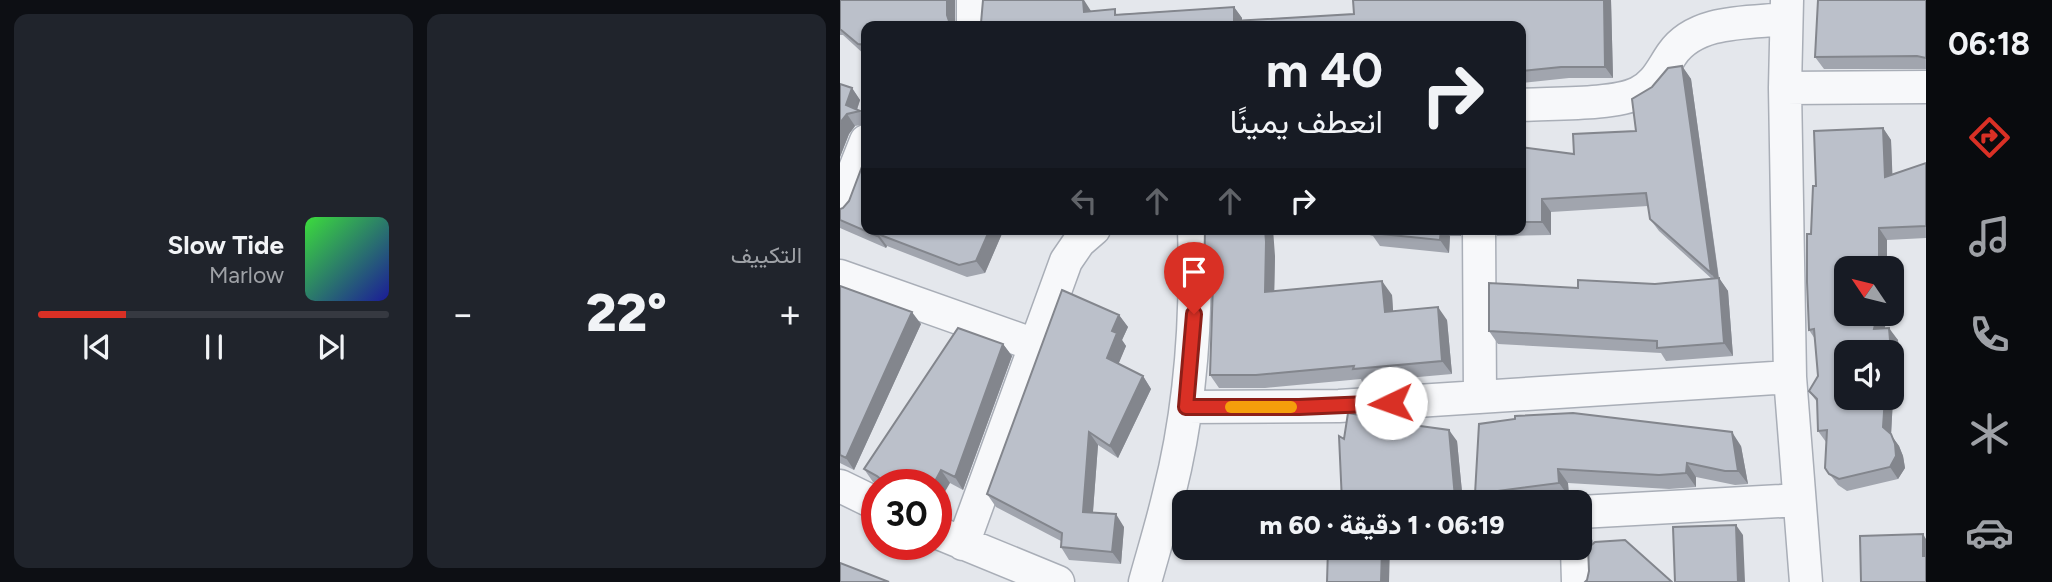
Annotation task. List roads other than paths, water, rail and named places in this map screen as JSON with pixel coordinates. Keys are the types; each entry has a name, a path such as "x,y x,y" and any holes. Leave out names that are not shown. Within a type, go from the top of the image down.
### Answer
{"street":[{"path":"972,0 973,21"},
{"path":"1526,105 1621,99 1652,84 1663,72 1672,53 1686,39 1704,29 1786,9 1790,377 1806,582"},
{"path":"1785,88 1926,87"},
{"path":"840,206 861,154"},
{"path":"952,533 1035,345 1066,261 1087,235"},
{"path":"1145,582 1170,493 1186,407 1193,337 1194,235"},
{"path":"1479,235 1480,397"},
{"path":"840,276 1035,345"},
{"path":"1186,407 1339,406 1790,377"},
{"path":"840,486 861,496"},
{"path":"1592,511 1800,499"},
{"path":"952,539 1058,582"},
{"path":"1577,560 1578,582"}]}
